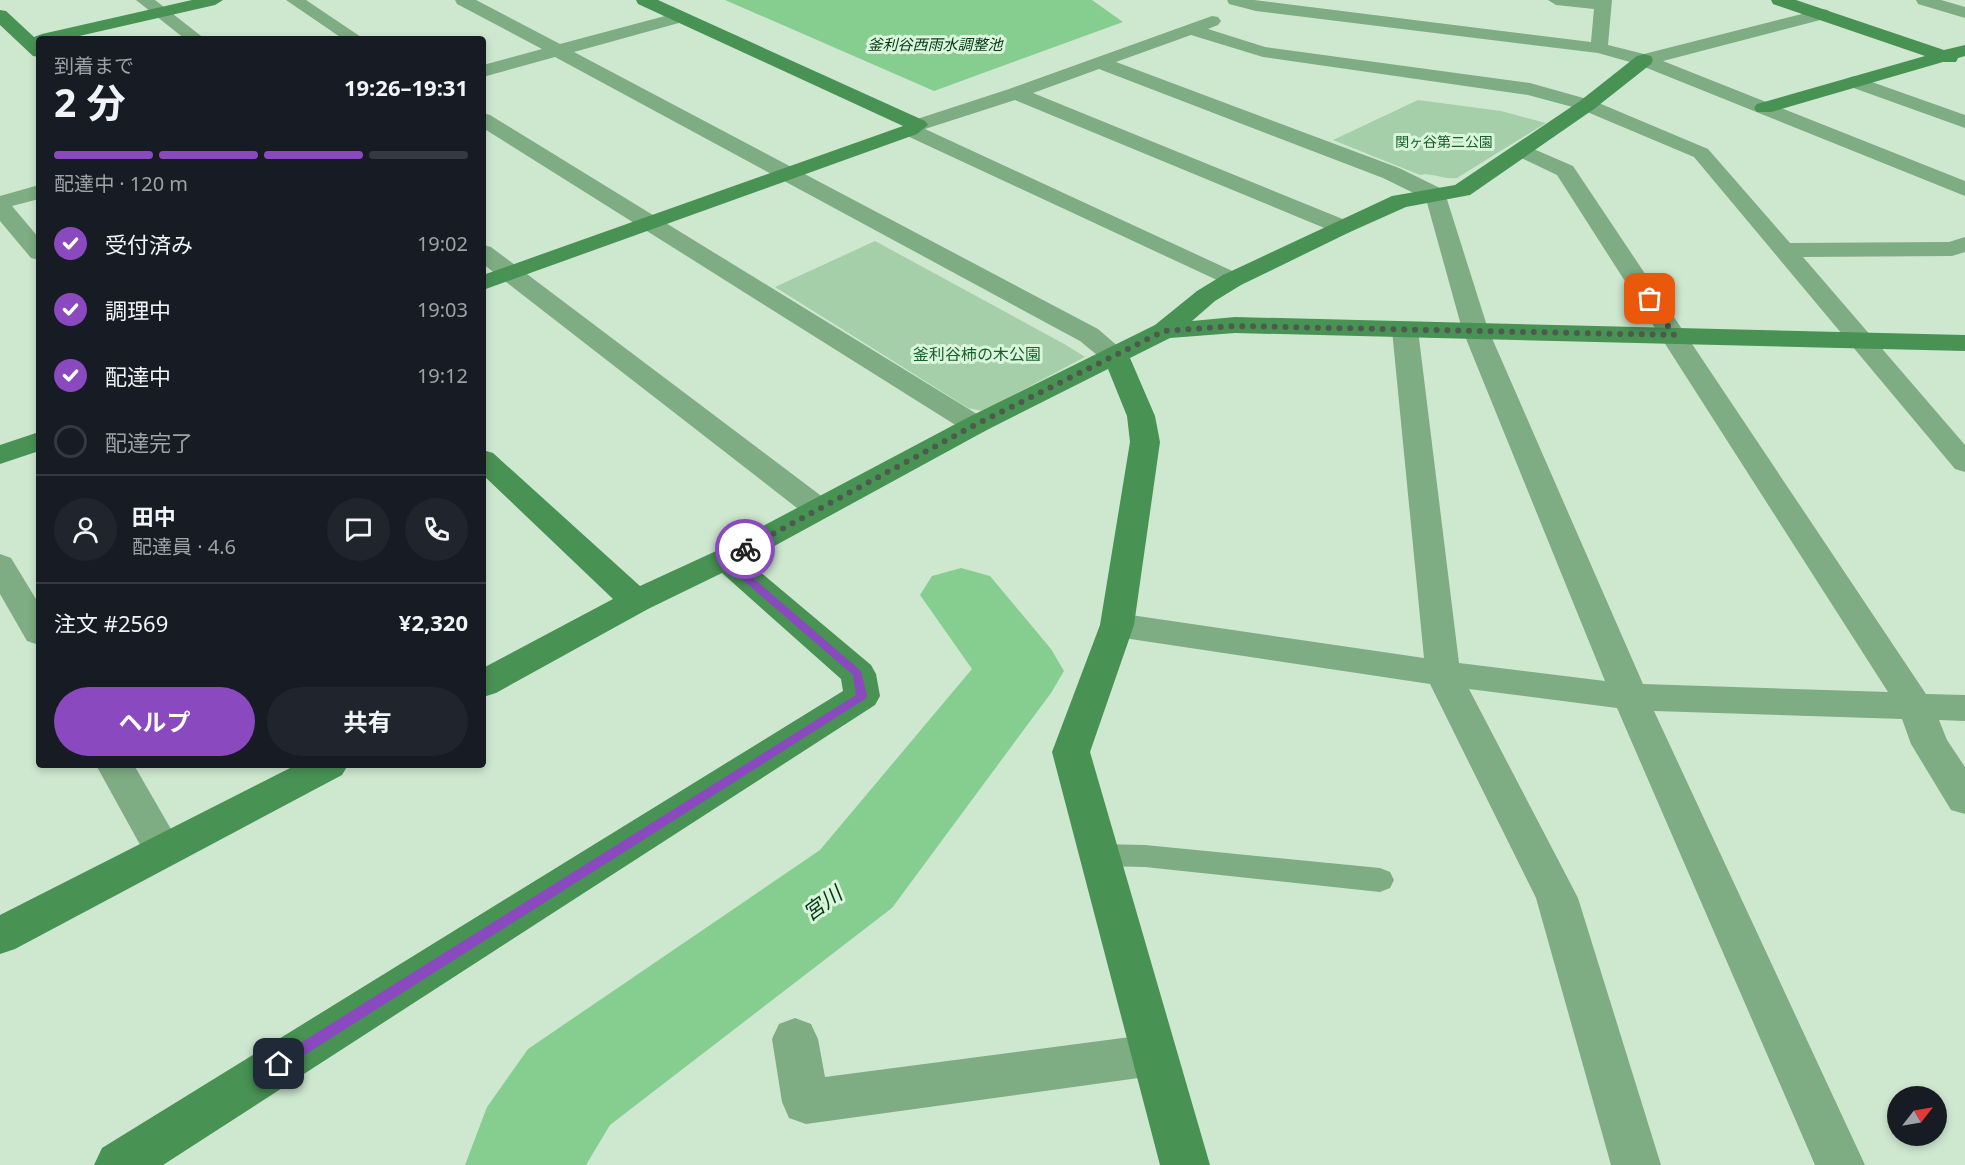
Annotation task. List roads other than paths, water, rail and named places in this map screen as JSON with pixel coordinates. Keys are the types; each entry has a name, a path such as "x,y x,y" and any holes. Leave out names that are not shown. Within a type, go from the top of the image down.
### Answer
{"street":[{"path":"144,0 192,36"},
{"path":"65,36 215,0"},
{"path":"294,0 350,36"},
{"path":"463,0 1089,334 1115,355 1141,416 1145,442 1117,625 1071,752 1185,1165"},
{"path":"644,0 1232,280"},
{"path":"1235,0 1599,48 1644,60 1965,189"},
{"path":"1556,0 1604,3 1599,48"},
{"path":"1779,0 1965,63"},
{"path":"1924,0 1965,13"},
{"path":"486,282 914,127 1016,93 1258,3"},
{"path":"486,682 636,601 725,559 975,425 1164,331 1206,296 1232,280 1400,201 1462,190 1587,105 1644,60 1822,14"},
{"path":"0,15 36,42"},
{"path":"486,70 680,17"},
{"path":"1191,29 1263,52 1530,89 1587,105 1701,153 1786,250 1965,463"},
{"path":"9,46 36,43"},
{"path":"1764,108 1965,50"},
{"path":"1098,62 1391,173 1436,195 1475,329 1630,697 1840,1165"},
{"path":"1855,82 1965,122"},
{"path":"1016,93 1342,227"},
{"path":"486,121 975,425"},
{"path":"1521,151 1565,171 1916,707 1930,744 1965,799"},
{"path":"36,193 0,204 36,249"},
{"path":"1786,250 1952,249 1965,244"},
{"path":"486,254 817,508"},
{"path":"1164,331 1236,326 1405,330 1475,329 1965,343"},
{"path":"1405,330 1443,673 1557,898 1636,1165"},
{"path":"0,455 36,442"},
{"path":"486,462 636,601"},
{"path":"119,1165 861,696 858,674 725,559"},
{"path":"0,565 36,628"},
{"path":"1117,625 1443,673 1630,697 1965,708"},
{"path":"117,768 164,850"},
{"path":"0,936 323,768"},
{"path":"795,1039 806,1102 1153,1055"}],"lane":[{"path":"1099,855 1145,856 1380,880"}],"water":[{"name":"釜利谷西雨水調整池","path":"725,0 1092,0 1123,22 934,91"}],"waterway":[{"name":"宮川","path":"525,1165 529,1148 569,1087 856,879 1020,671 961,595"}],"park label":[{"name":"関ヶ谷第二公園","path":"1444,141"},
{"name":"釜利谷柿の木公園","path":"977,354"}]}
